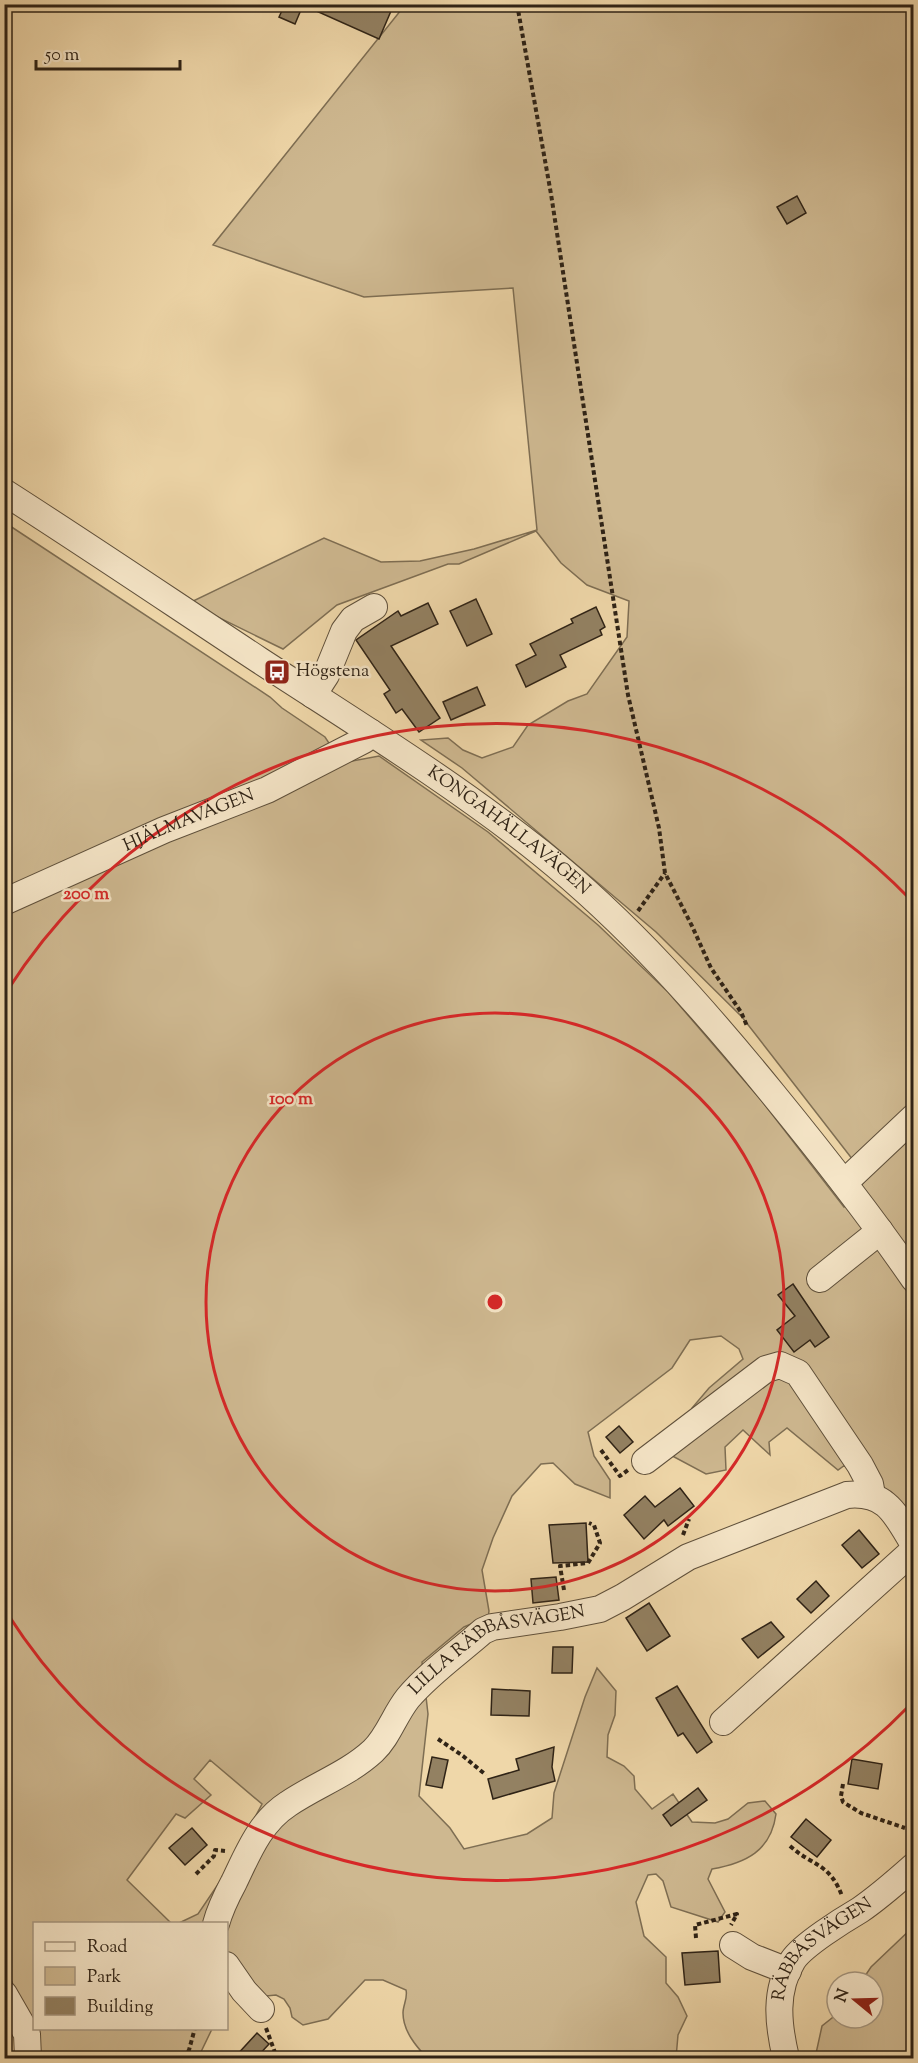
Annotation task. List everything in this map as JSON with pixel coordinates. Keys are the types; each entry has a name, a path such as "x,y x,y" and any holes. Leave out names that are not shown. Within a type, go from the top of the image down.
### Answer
{"street":[{"name":"KONGAHÄLLAVÄGEN","path":"4,492 370,732 542,854 624,928 679,985 737,1051 844,1183 914,1279"},
{"path":"313,695 326,675 344,631 353,619 374,607"},
{"name":"HJÄLMAVÄGEN","path":"4,902 164,830 267,790 364,740 370,732"},
{"path":"844,1183 914,1117"},
{"path":"820,1279 880,1231"},
{"path":"645,1461 766,1369 780,1365 798,1373 860,1465 870,1484 872,1495 893,1512 914,1545"},
{"name":"LILLA RÄBBÅSVÄGEN","path":"216,1922 242,1864 270,1819 287,1804 356,1766 375,1749 408,1699 425,1681 483,1631 492,1627 600,1609 688,1557 847,1495 872,1495"},
{"path":"723,1722 914,1550"},
{"name":"RÄBBÅSVÄGEN","path":"786,2058 778,2018 779,1997 795,1958 826,1932 891,1887 914,1866"},
{"path":"733,1945 752,1957 788,1971"},
{"path":"228,1968 264,2019"},
{"path":"4,1994 27,2034 28,2058"}],"path":[{"path":"517,4 550,194 628,695 659,828 665,873 711,968 745,1021 748,1029 747,1040 737,1051"},
{"path":"624,928 665,873"},
{"path":"601,1450 620,1476 645,1461"},
{"path":"564,1590 560,1566 588,1563 600,1543 594,1525 589,1522"},
{"path":"438,1739 464,1756 486,1775"},
{"path":"843,1784 841,1796 843,1802 861,1813 905,1828"},
{"path":"790,1846 828,1872 837,1882 842,1896"},
{"path":"696,1938 695,1925 737,1914 729,1929 733,1945"},
{"path":"264,2019 277,2058"},
{"path":"184,2058 189,2050 194,2030"}],"green space":[{"path":"405,5 913,5 913,1561 845,1465 838,1470 787,1428 769,1442 770,1455 743,1430 725,1447 726,1470 706,1474 663,1451 688,1422 692,1408 709,1388 743,1359 739,1349 721,1336 690,1340 672,1368 588,1432 594,1456 610,1480 610,1498 575,1484 553,1463 541,1464 512,1496 493,1538 482,1570 488,1617 464,1627 422,1662 428,1714 419,1796 450,1828 464,1849 527,1834 552,1818 554,1793 585,1697 597,1668 616,1691 615,1715 608,1735 607,1757 624,1766 634,1776 635,1789 652,1809 673,1794 692,1822 715,1823 728,1819 748,1803 765,1801 776,1814 769,1837 755,1853 736,1863 712,1869 708,1879 725,1912 718,1922 671,1907 663,1881 656,1874 648,1875 636,1902 644,1936 666,1957 666,1983 678,1997 687,2016 678,2035 676,2058 427,2058 405,2026 403,2013 406,1990 383,1980 365,1980 328,2019 303,2025 292,2017 290,2008 284,1999 276,1995 266,1996 228,1980 228,1922 181,1922 198,1914 223,1877 262,1804 210,1760 194,1779 211,1795 185,1818 176,1814 127,1880 170,1922 33,1922 33,2030 212,2030 198,2058 37,2058 32,2033 4,1962 4,522 270,697 282,708 325,737 342,763 379,756 488,832 598,925 668,992 761,1100 844,1207 867,1178 742,1017 656,932 462,768 421,740 448,738 463,750 482,758 513,747 528,725 568,701 587,694 627,637 629,601 587,585 561,563 536,531 459,564 448,564 337,605 283,649 189,603 324,538 381,562 420,561 474,549 537,530 513,288 364,297 213,245"},
{"path":"913,1927 913,2058 815,2058 822,2026 825,2024 825,2030 885,2030 885,1970 869,1970"}],"building":[{"path":"285,4 394,4 379,39 303,5 295,24 279,17"},
{"path":"797,196 806,213 787,224 777,207"},
{"path":"476,599 492,634 467,646 450,611"},
{"path":"428,603 438,624 391,646 440,718 419,732 402,709 396,713 384,694 390,690 356,640 398,611 401,616"},
{"path":"596,607 605,627 600,630 602,635 560,655 566,667 526,687 516,665 536,655 530,644 573,623 571,619"},
{"path":"477,687 485,705 451,720 443,702"},
{"path":"793,1284 829,1337 815,1347 810,1340 794,1352 777,1330 795,1316 778,1295"},
{"path":"619,1426 633,1442 620,1453 606,1437"},
{"path":"680,1488 694,1506 668,1526 664,1520 644,1539 624,1515 645,1496 655,1507"},
{"path":"586,1523 588,1562 553,1563 549,1525"},
{"path":"859,1530 879,1554 862,1568 842,1545"},
{"path":"556,1577 559,1600 533,1603 531,1579"},
{"path":"816,1581 829,1596 811,1613 797,1599"},
{"path":"649,1603 670,1636 647,1651 626,1618"},
{"path":"771,1622 784,1637 758,1658 742,1639"},
{"path":"553,1647 573,1647 572,1673 552,1673"},
{"path":"677,1686 712,1742 697,1753 683,1733 678,1736 656,1698"},
{"path":"492,1689 530,1691 529,1716 491,1715"},
{"path":"554,1747 552,1767 555,1781 493,1799 488,1779 519,1770 516,1759"},
{"path":"432,1757 448,1760 442,1788 426,1785"},
{"path":"852,1759 882,1764 878,1789 848,1784"},
{"path":"698,1788 707,1800 671,1826 663,1815"},
{"path":"806,1819 831,1840 817,1857 791,1837"},
{"path":"192,1828 207,1845 185,1865 169,1848"},
{"path":"718,1951 720,1982 685,1985 682,1953"},
{"path":"257,2033 269,2044 256,2058 234,2058"}],"waterway":[{"path":"905,1284 914,1298"}],"place":[{"name":"Högstena","path":"277,672"}]}
